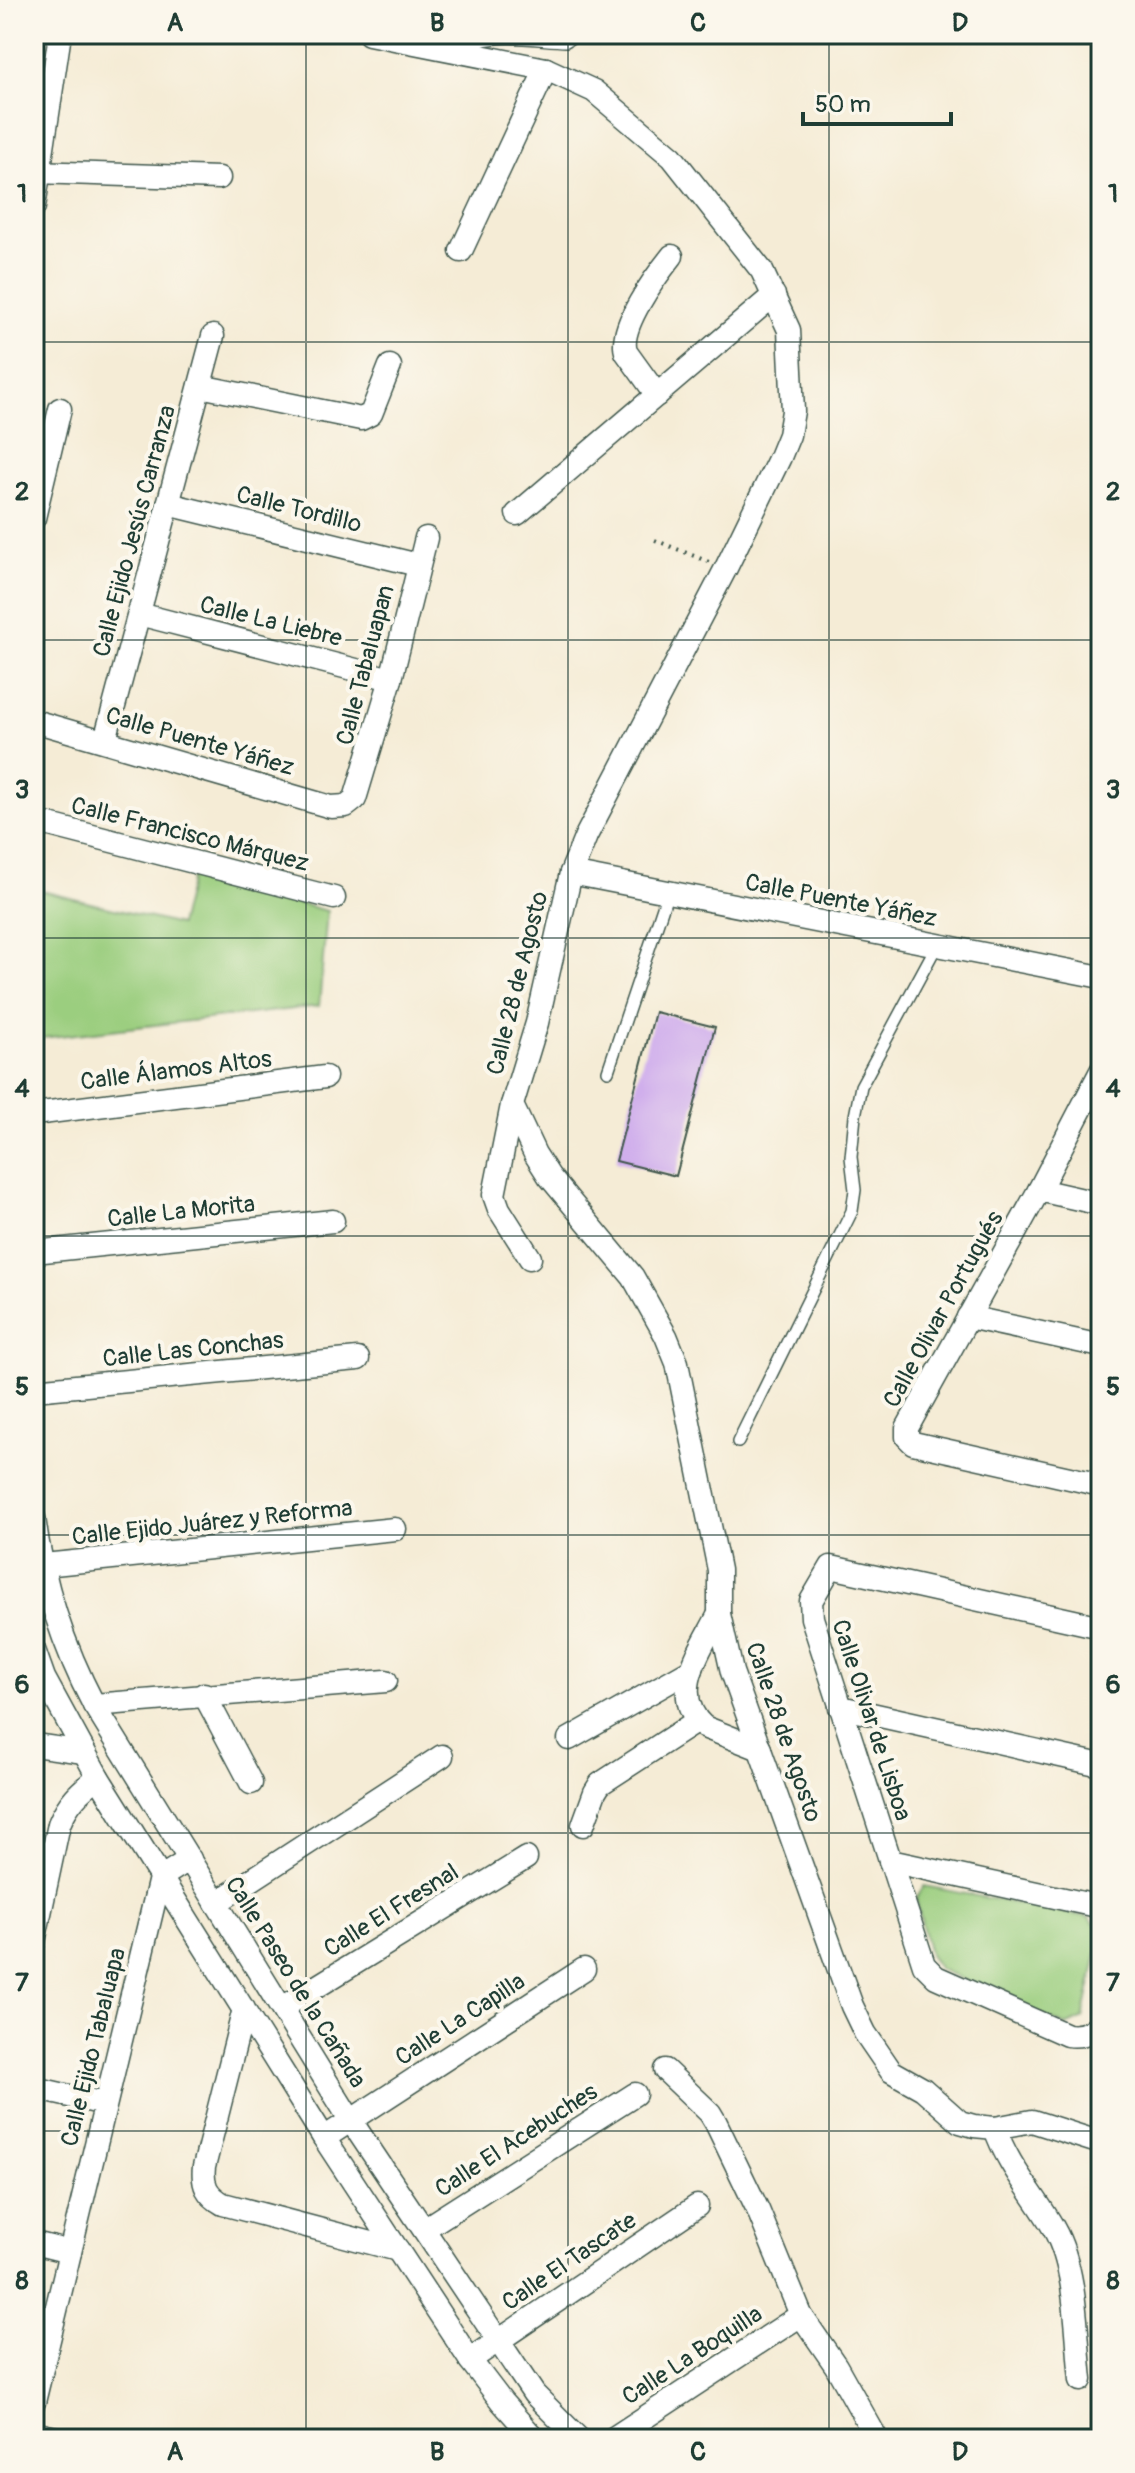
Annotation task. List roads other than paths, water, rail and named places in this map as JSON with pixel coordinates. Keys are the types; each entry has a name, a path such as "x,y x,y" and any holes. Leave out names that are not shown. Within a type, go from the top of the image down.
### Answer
{"street":[{"path":"34,207 36,172 60,34"},
{"name":"Calle 28 de Agosto","path":"369,34 546,69 594,91 672,157 754,260 789,330 793,363 793,411 789,435 726,568 593,822 571,873 537,1023 512,1105 549,1176 633,1277 672,1350 681,1375 719,1570 719,1614 741,1703 852,2006 865,2033 891,2071 923,2089 960,2122 995,2128 1032,2121 1101,2143"},
{"path":"461,251 546,69"},
{"path":"36,172 219,178"},
{"path":"657,395 623,344 629,324 657,274 672,256"},
{"path":"517,514 774,295"},
{"name":"Calle Ejido Jesús Carranza","path":"105,740 213,336"},
{"path":"200,386 361,419 371,414 390,366"},
{"path":"34,518 60,409"},
{"name":"Calle Tordillo","path":"168,504 418,565"},
{"name":"Calle Tabaluapan","path":"351,804 391,679 426,538"},
{"name":"Calle La Liebre","path":"139,614 391,679"},
{"name":"Calle Puente Yáñez","path":"34,721 331,807 351,804"},
{"name":"Calle Francisco Márquez","path":"34,821 334,898"},
{"name":"Calle Puente Yáñez","path":"571,873 1101,977"},
{"name":"Calle Olivar Portugués","path":"1101,1071 907,1428 907,1437 913,1443 1101,1485"},
{"name":"Calle Álamos Altos","path":"34,1114 325,1077"},
{"path":"512,1105 494,1195 499,1209 530,1258"},
{"path":"1039,1190 1101,1204"},
{"name":"Calle La Morita","path":"34,1252 333,1221"},
{"path":"968,1317 1101,1346"},
{"name":"Calle Las Conchas","path":"34,1390 358,1359"},
{"name":"Calle Paseo de la Cañada","path":"34,1518 37,1566 61,1632 94,1705 351,2121 534,2394 579,2439"},
{"name":"Calle Ejido Juárez y Reforma","path":"37,1566 395,1529"},
{"name":"Calle Olivar de Lisboa","path":"1101,1627 831,1567 811,1601 810,1610 928,1971 1067,2035 1093,2031 1101,2021"},
{"path":"719,1614 692,1669 686,1694 688,1705 697,1721 722,1736 760,1749"},
{"path":"34,1650 44,1678 98,1777 324,2138 470,2360 535,2439"},
{"path":"569,1739 692,1669"},
{"path":"94,1705 386,1681"},
{"path":"204,1694 251,1783"},
{"path":"840,1707 1101,1765"},
{"path":"583,1825 600,1784 697,1721"},
{"path":"34,1745 84,1752"},
{"path":"216,1903 442,1756"},
{"path":"34,1942 59,1824 66,1807 77,1793 98,1777"},
{"name":"Calle El Fresnal","path":"282,2008 526,1858"},
{"path":"160,1878 190,1859"},
{"path":"890,1861 1101,1907"},
{"name":"Calle Ejido Tabaluapa","path":"34,2402 160,1878"},
{"name":"Calle La Capilla","path":"324,2138 584,1969"},
{"path":"244,2009 204,2167 206,2189 212,2198 223,2204 398,2250"},
{"path":"665,2070 710,2113 716,2123 758,2210 801,2315 836,2366 877,2439"},
{"path":"34,2088 105,2104"},
{"name":"Calle El Acebuches","path":"424,2229 635,2094"},
{"path":"995,2128 1009,2159 1055,2230 1064,2253 1070,2278 1081,2380"},
{"name":"Calle El Tascate","path":"470,2360 697,2206"},
{"path":"34,2243 70,2252"},
{"name":"Calle La Boquilla","path":"612,2439 801,2315"},
{"path":"34,2433 59,2439"}],"lane":[{"path":"457,53 470,42 488,39 566,41 576,34"},
{"path":"926,34 953,34"},
{"path":"608,1071 668,892"},
{"path":"738,1442 852,1211 855,1190 851,1157 861,1086 937,945"}]}
